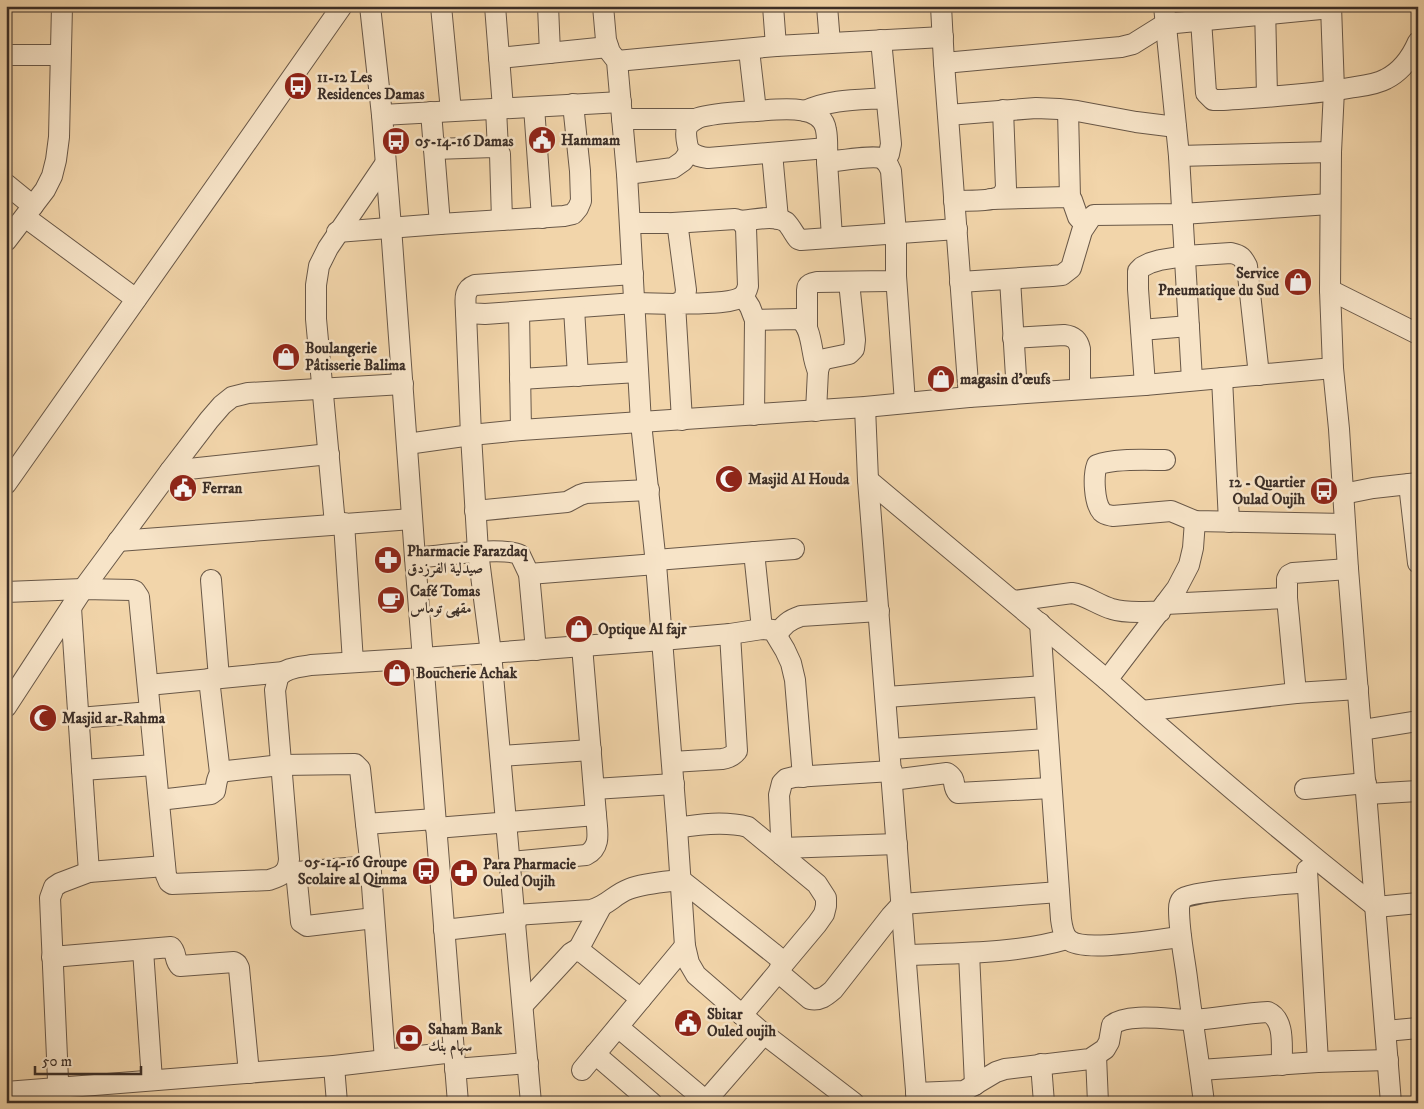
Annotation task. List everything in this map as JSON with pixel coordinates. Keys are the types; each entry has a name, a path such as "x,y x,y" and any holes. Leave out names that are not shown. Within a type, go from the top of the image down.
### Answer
{"street":[{"path":"6,241 52,176 56,160 59,137 62,6"},
{"path":"6,484 342,6"},
{"path":"370,6 382,115 391,227 458,1103"},
{"path":"441,6 451,111"},
{"path":"495,6 499,58 500,108 498,150 500,154 502,220"},
{"path":"548,6 550,53"},
{"path":"603,6 606,40 612,54 621,111 627,174 641,423 656,562 685,946 689,963 696,975 764,1034 854,1103"},
{"path":"773,6 776,46"},
{"path":"828,6 830,43"},
{"path":"947,6 941,6 944,63 969,397"},
{"path":"1164,15 1201,20 1265,10 1331,7 1334,90 1331,152 1330,290 1333,368 1391,1103"},
{"path":"1265,10 1267,96"},
{"path":"944,63 1122,47 1133,44 1164,15"},
{"path":"1164,15 1179,156 1192,380"},
{"path":"1201,20 1206,93 1213,100 1334,90 1385,80 1400,70 1412,56 1418,42"},
{"path":"499,58 550,53 612,54 749,50 776,46 943,37"},
{"path":"882,40 891,144 885,161"},
{"path":"749,50 756,111"},
{"path":"6,54 60,55"},
{"path":"805,111 824,103 886,98"},
{"path":"382,115 573,104 621,111 696,118 756,111 796,109 805,111 820,118 826,130 832,237"},
{"path":"337,232 542,218 573,214 581,201 573,104"},
{"path":"534,106 542,218"},
{"path":"948,114 1036,108 1068,110 1176,127"},
{"path":"991,199 999,197 1006,188 1003,110"},
{"path":"1068,110 1070,198 1078,217 1088,222"},
{"path":"431,112 440,224"},
{"path":"696,118 686,128 688,148 694,155 701,157 772,153 827,155 880,158 889,165 896,233 896,276 905,403"},
{"path":"434,149 494,147 498,150"},
{"path":"627,174 673,168 684,161 690,151"},
{"path":"1179,156 1331,152"},
{"path":"772,153 778,219"},
{"path":"354,662 322,389 316,319 316,285 319,266 337,232 385,164"},
{"path":"6,184 29,211 136,299"},
{"path":"954,201 1062,196 1070,198"},
{"path":"960,282 1062,275 1068,271 1073,263 1079,238 1088,222 1094,216 1182,214 1330,204"},
{"path":"630,223 741,221 770,218 784,221 798,239 956,229"},
{"path":"466,313 485,314 634,304 728,302 737,300 743,296 748,286 746,228 741,221"},
{"path":"673,223 678,229 686,290 685,298 682,302 675,304"},
{"path":"1146,385 1138,271 1150,263 1185,256 1232,254 1243,258 1247,266 1259,375"},
{"path":"531,1103 492,653 478,552 471,435 466,291 469,287 475,285 633,274"},
{"path":"818,371 814,363 808,328 807,287 817,282 889,281 896,276"},
{"path":"1010,279 1016,393"},
{"path":"816,411 820,364 825,359 849,354 854,349 855,340 849,282"},
{"path":"1330,290 1418,334"},
{"path":"743,296 755,320 754,415"},
{"path":"675,304 682,420"},
{"path":"574,308 578,376"},
{"path":"519,312 521,430"},
{"path":"755,320 796,318 801,320 808,328"},
{"path":"1141,330 1189,326"},
{"path":"1014,338 1070,335 1078,343 1080,349 1080,389"},
{"path":"407,444 521,430 816,411 1333,368"},
{"path":"520,379 638,372"},
{"path":"1222,378 1229,522"},
{"path":"6,707 83,589 118,540 222,405 232,397 248,394 403,384"},
{"path":"865,407 868,480 917,1098 964,1091 996,1072 1005,1069 1090,1059 1105,1049 1109,1042 1112,1025 1122,1020 1150,1018 1191,1020 1265,1012 1271,1013 1281,1030 1282,1065"},
{"path":"170,471 329,454"},
{"path":"1165,460 1103,463 1098,465 1095,476 1096,496 1100,509 1107,515 1113,516 1171,511 1195,521 1345,524"},
{"path":"868,480 1040,623 1307,852 1376,907 1418,904"},
{"path":"1343,494 1373,488 1413,484 1417,555"},
{"path":"475,511 567,502 586,493 648,490"},
{"path":"118,540 412,519"},
{"path":"1107,680 1177,588 1190,564 1195,521"},
{"path":"529,574 794,549"},
{"path":"415,558 511,551 520,555 529,574 536,650"},
{"path":"754,552 771,631 791,663 795,680 802,777"},
{"path":"1296,693 1287,579 1293,573 1348,569"},
{"path":"159,800 211,794 215,791 220,773 214,679 211,580"},
{"path":"6,592 83,589 132,590 140,597 165,866 167,879 172,884 269,880 290,872 359,867 366,865 370,859"},
{"path":"1014,601 1072,592 1120,611 1287,598"},
{"path":"71,608 89,872"},
{"path":"148,685 284,672 311,665 536,650 771,631 791,619 801,616 879,611"},
{"path":"1040,623 1061,919 1067,939 1074,944 1097,946 1181,937"},
{"path":"672,762 729,758 737,751 730,634"},
{"path":"511,862 586,855 595,848 597,843 582,646"},
{"path":"284,672 278,677 275,690 289,859 288,868 301,922 307,926 374,918"},
{"path":"886,697 1044,686"},
{"path":"1142,711 1296,693 1358,689"},
{"path":"79,718 150,712"},
{"path":"1362,730 1418,721"},
{"path":"890,749 1048,739"},
{"path":"501,756 591,750"},
{"path":"220,773 227,770 281,765 356,764 360,769 370,859 385,1060"},
{"path":"82,770 155,765"},
{"path":"782,851 779,788 786,779 947,773 952,776 958,793 1052,788"},
{"path":"594,789 674,784"},
{"path":"1305,789 1366,788 1418,791"},
{"path":"366,824 507,822 596,815"},
{"path":"677,828 718,824 748,827 782,851 817,884 826,898 824,914 817,924 742,1015"},
{"path":"782,851 897,844"},
{"path":"1307,852 1307,882 1318,1062"},
{"path":"58,1095 50,898 52,891 60,883 89,872 165,866"},
{"path":"444,930 591,910 601,907 620,893 629,889 681,880 774,952 781,961 779,970"},
{"path":"1204,1103 1181,937 1179,907 1181,899 1192,894 1307,882"},
{"path":"779,970 810,999 820,999 833,990 902,904 1059,892"},
{"path":"523,1004 571,952 578,950 601,907"},
{"path":"906,956 969,953 1029,947 1067,939"},
{"path":"582,1070 685,946"},
{"path":"52,957 171,947 174,949 177,963 180,966 234,962 239,968 249,1073"},
{"path":"143,950 152,1080"},
{"path":"578,950 641,999"},
{"path":"969,953 976,1085"},
{"path":"618,1027 705,1102 764,1034"},
{"path":"1386,1031 1418,1028"},
{"path":"595,1054 652,1103"},
{"path":"1096,1056 1098,1103"},
{"path":"6,1092 58,1095 152,1080 334,1066 385,1060 528,1063"},
{"path":"1200,1070 1318,1062 1388,1060"},
{"path":"1042,1064 1044,1103"},
{"path":"334,1066 338,1103"}],"place":[{"name":"11-12 Les Residences Damas","path":"298,86"},
{"name":"Hammam","path":"542,140"},
{"name":"05-14-16 Damas","path":"396,141"},
{"name":"Service Pneumatique du Sud","path":"1298,282"},
{"name":"Boulangerie Pâtisserie Balima","path":"286,357"},
{"name":"magasin d'œufs","path":"941,379"},
{"name":"Masjid Al Houda","path":"729,479"},
{"name":"Ferran","path":"183,488"},
{"name":"12 - Quartier Oulad Oujih","path":"1324,491"},
{"name":"Pharmacie Farazdaq صيدلية الفرزدق","path":"388,560"},
{"name":"Café Tomas مقهى توماس","path":"391,600"},
{"name":"Optique Al fajr","path":"579,629"},
{"name":"Boucherie Achak","path":"397,673"},
{"name":"Masjid ar-Rahma","path":"43,718"},
{"name":"05-14-16 Groupe Scolaire al Qimma","path":"426,871"},
{"name":"Para Pharmacie Ouled Oujih","path":"464,873"},
{"name":"Sbitar Ouled oujih","path":"688,1023"},
{"name":"Saham Bank سهام بنك","path":"409,1038"}]}
